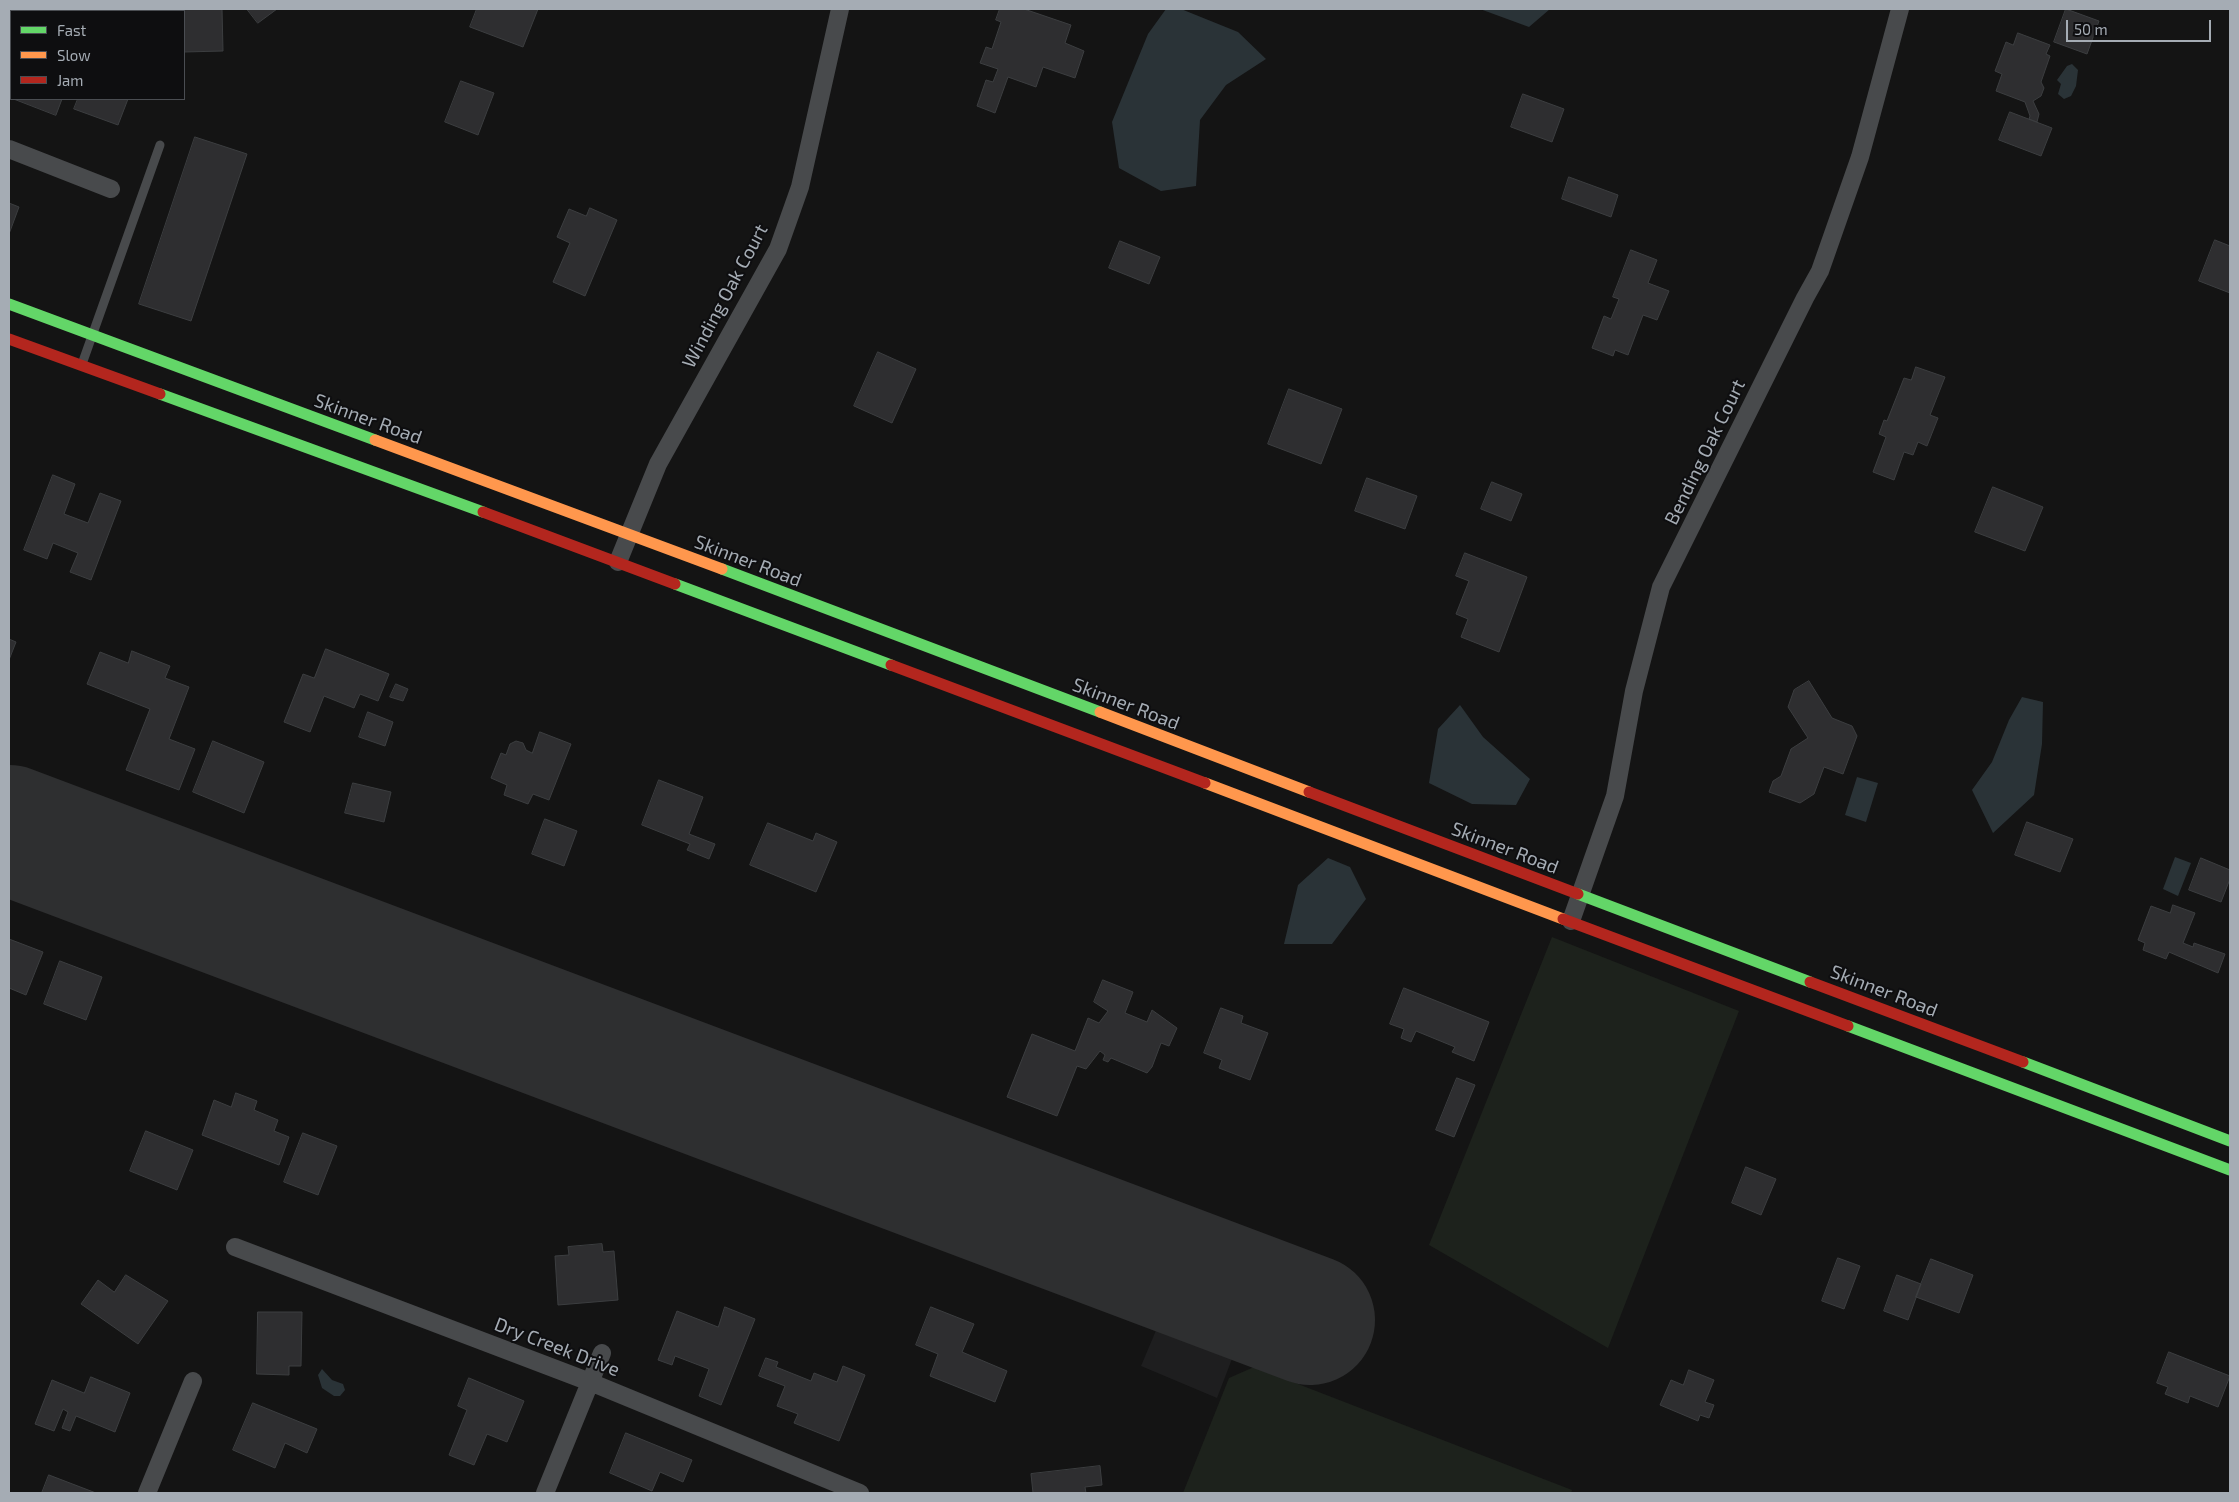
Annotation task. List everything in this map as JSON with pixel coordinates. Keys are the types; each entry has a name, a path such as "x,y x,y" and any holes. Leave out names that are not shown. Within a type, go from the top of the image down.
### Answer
{"street":[{"name":"Winding Oak Court","path":"618,562 658,464 778,250 800,187 840,9"},
{"name":"Bending Oak Court","path":"1571,922 1582,896 1615,796 1634,691 1661,587 1820,271 1863,149 1900,9"},
{"path":"9,149 111,189"},
{"name":"Skinner Road","path":"9,304 629,534 1582,896 2140,1122 2230,1170"},
{"name":"Skinner Road","path":"9,339 618,562 1571,922 2140,1122 2230,1141"},
{"name":"Dry Creek Drive","path":"235,1247 590,1382 860,1493"},
{"path":"545,1493 602,1352"},
{"path":"147,1493 193,1381"}],"lane":[{"path":"82,365 160,145"}],"shaded area":[{"path":"1166,9 1181,9 1238,32 1266,59 1226,85 1200,120 1196,186 1161,191 1119,168 1112,122 1148,34"},
{"path":"1480,9 1550,9 1529,27"},
{"path":"2072,64 2078,70 2076,86 2071,96 2064,99 2058,94 2061,84 2057,80 2067,66"},
{"path":"2022,697 2043,702 2042,744 2034,795 1993,833 1972,790 1992,762 2009,720"},
{"path":"1460,705 1483,737 1530,779 1516,805 1472,804 1429,783 1438,729"},
{"path":"1857,777 1878,783 1866,822 1845,815"},
{"path":"9,796 1333,1299 1307,1363 1240,1338 1217,1398 1141,1366 1165,1309 9,873"},
{"path":"2175,857 2191,863 2178,896 2163,889"},
{"path":"1328,858 1350,867 1366,899 1332,944 1284,944 1298,885"},
{"path":"1552,937 1739,1011 1608,1348 1429,1245"},
{"path":"1254,1367 1572,1490 1571,1493 1183,1493 1229,1378"},
{"path":"322,1369 332,1380 343,1384 345,1390 340,1396 334,1396 322,1388 318,1375"}],"building":[{"path":"113,9 158,9 157,10"},
{"path":"222,9 223,51 185,52 185,10 181,10"},
{"path":"247,9 277,9 258,23"},
{"path":"477,9 538,9 523,47 470,27"},
{"path":"1000,9 1024,9 1071,25 1065,43 1084,51 1075,78 1043,67 1036,87 1008,77 995,113 977,106 986,80 993,82 998,69 980,63 986,47 992,49 1001,22 996,20"},
{"path":"2066,9 2099,21 2087,54 2054,42"},
{"path":"2018,33 2050,45 2046,54 2050,56 2041,82 2044,88 2041,96 2033,101 2039,114 2037,122 2029,119 2030,116 2025,102 1996,91 2002,74 1995,71 2006,42 2013,45"},
{"path":"461,81 494,93 478,135 445,122"},
{"path":"1523,94 1564,109 1552,142 1511,127"},
{"path":"17,100 62,100 56,115"},
{"path":"78,100 128,100 118,125 74,109"},
{"path":"2010,112 2052,128 2041,156 1999,140"},
{"path":"195,137 247,154 191,321 139,304"},
{"path":"1569,177 1618,195 1611,217 1562,199"},
{"path":"9,203 19,207 9,234"},
{"path":"590,208 617,220 585,296 553,282 570,243 557,237 569,209 586,216"},
{"path":"2215,240 2230,246 2230,293 2199,281"},
{"path":"1120,241 1160,257 1149,284 1109,268"},
{"path":"1631,250 1657,260 1648,283 1669,291 1657,320 1643,315 1628,355 1615,350 1613,356 1592,348 1604,316 1611,319 1619,299 1613,297"},
{"path":"878,352 916,369 892,423 854,406"},
{"path":"1916,367 1945,377 1930,415 1938,418 1927,446 1918,442 1913,455 1904,452 1894,480 1873,472 1886,437 1879,434 1884,420 1887,421 1904,378 1911,380"},
{"path":"1289,389 1342,409 1321,464 1268,444"},
{"path":"53,475 75,484 64,514 88,523 100,493 121,501 91,580 70,572 78,553 53,543 47,559 24,550"},
{"path":"1367,478 1417,496 1405,529 1355,511"},
{"path":"1492,482 1522,494 1511,521 1481,509"},
{"path":"1993,487 2043,507 2025,551 1975,532"},
{"path":"1465,553 1527,577 1499,652 1461,637 1468,619 1456,614 1469,581 1456,576"},
{"path":"9,639 16,642 9,660"},
{"path":"326,649 389,674 378,701 360,694 354,708 324,696 310,732 284,722 303,674 314,678"},
{"path":"132,651 170,666 165,678 189,687 169,739 195,749 179,790 126,770 150,709 87,684 100,652 128,663"},
{"path":"1809,681 1832,718 1852,726 1857,736 1843,774 1824,767 1814,794 1800,803 1769,792 1773,781 1781,776 1791,749 1808,738 1788,707 1794,690"},
{"path":"396,684 408,689 403,701 390,697"},
{"path":"368,712 393,722 385,746 359,737"},
{"path":"540,732 571,744 549,800 533,794 528,804 504,795 507,785 491,778 501,753 506,755 510,744 516,741 523,743 526,750 532,753"},
{"path":"213,741 264,762 244,813 193,792"},
{"path":"659,780 703,797 689,834 715,844 709,859 687,850 690,844 642,825"},
{"path":"353,783 391,792 384,822 345,813"},
{"path":"545,819 577,831 564,866 532,854"},
{"path":"2027,822 2073,839 2060,872 2015,855"},
{"path":"768,823 813,841 816,833 837,842 816,892 750,865"},
{"path":"2201,858 2230,870 2230,879 2221,902 2189,890"},
{"path":"2173,905 2195,913 2183,943 2193,947 2194,943 2225,954 2218,973 2169,952 2166,959 2143,950 2145,943 2138,940 2151,906 2170,913"},
{"path":"9,939 43,952 26,995 9,988"},
{"path":"60,961 102,977 86,1020 44,1004"},
{"path":"1103,980 1133,992 1125,1013 1147,1022 1152,1010 1177,1028 1169,1046 1161,1043 1152,1067 1147,1073 1111,1058 1108,1062 1103,1060 1105,1055 1100,1051 1086,1069 1077,1066 1057,1116 1007,1097 1032,1034 1075,1051 1088,1018 1099,1023 1108,1011 1094,1002"},
{"path":"1404,988 1489,1022 1474,1061 1452,1052 1455,1047 1416,1031 1411,1042 1401,1038 1404,1029 1390,1024"},
{"path":"1221,1008 1243,1016 1241,1023 1268,1033 1250,1080 1219,1068 1222,1060 1204,1053"},
{"path":"1457,1078 1475,1085 1454,1137 1436,1130"},
{"path":"236,1093 257,1101 254,1110 278,1120 274,1131 289,1137 279,1165 202,1135 214,1100 231,1107"},
{"path":"146,1131 193,1150 177,1190 130,1171"},
{"path":"303,1133 337,1146 318,1195 284,1182"},
{"path":"1746,1167 1776,1179 1761,1215 1732,1203"},
{"path":"602,1244 603,1252 614,1251 618,1300 558,1305 555,1256 569,1255 568,1247"},
{"path":"1838,1258 1860,1266 1844,1309 1822,1301"},
{"path":"1931,1259 1973,1275 1959,1313 1916,1297"},
{"path":"126,1275 168,1301 138,1344 81,1304 98,1280 114,1292"},
{"path":"1897,1275 1921,1284 1908,1320 1884,1311"},
{"path":"725,1307 755,1319 721,1405 699,1396 709,1369 675,1356 672,1365 658,1360 677,1311 718,1327"},
{"path":"931,1307 974,1324 962,1352 1007,1371 995,1402 930,1376 938,1354 916,1345"},
{"path":"258,1312 302,1312 301,1366 289,1366 289,1375 257,1374"},
{"path":"2169,1352 2230,1376 2218,1407 2190,1396 2188,1403 2165,1394 2168,1387 2157,1383"},
{"path":"766,1358 778,1362 776,1367 811,1381 814,1373 837,1382 843,1366 865,1375 839,1441 794,1423 798,1414 777,1406 785,1386 759,1376"},
{"path":"1689,1370 1714,1380 1705,1402 1714,1405 1709,1418 1700,1415 1698,1421 1660,1405 1671,1380 1683,1385"},
{"path":"91,1377 130,1393 115,1432 76,1416 70,1431 62,1428 68,1412 63,1409 54,1431 35,1424 52,1380 84,1393"},
{"path":"469,1378 524,1401 507,1442 487,1434 474,1465 449,1455 467,1410 458,1406"},
{"path":"253,1403 317,1429 307,1453 285,1443 275,1468 233,1450"},
{"path":"626,1433 692,1460 683,1482 660,1472 652,1491 610,1473"},
{"path":"1100,1466 1102,1485 1085,1487 1086,1493 1033,1493 1031,1474"},
{"path":"49,1475 96,1493 42,1493"}],"runway":[{"path":"9,830 1310,1320"}],"traffic: fast":[{"path":"9,304 375,440"},
{"path":"160,394 483,512"},
{"path":"722,569 1100,712"},
{"path":"675,584 891,665"},
{"path":"1578,894 1810,982"},
{"path":"1848,1026 2230,1170"},
{"path":"2023,1062 2230,1141"}],"traffic: slow":[{"path":"375,440 722,569"},
{"path":"1100,712 1309,792"},
{"path":"1205,783 1563,919"}],"traffic: jam":[{"path":"9,339 160,394"},
{"path":"483,512 675,584"},
{"path":"891,665 1205,783"},
{"path":"1309,792 1578,894"},
{"path":"1563,919 1848,1026"},
{"path":"1810,982 2023,1062"}]}
